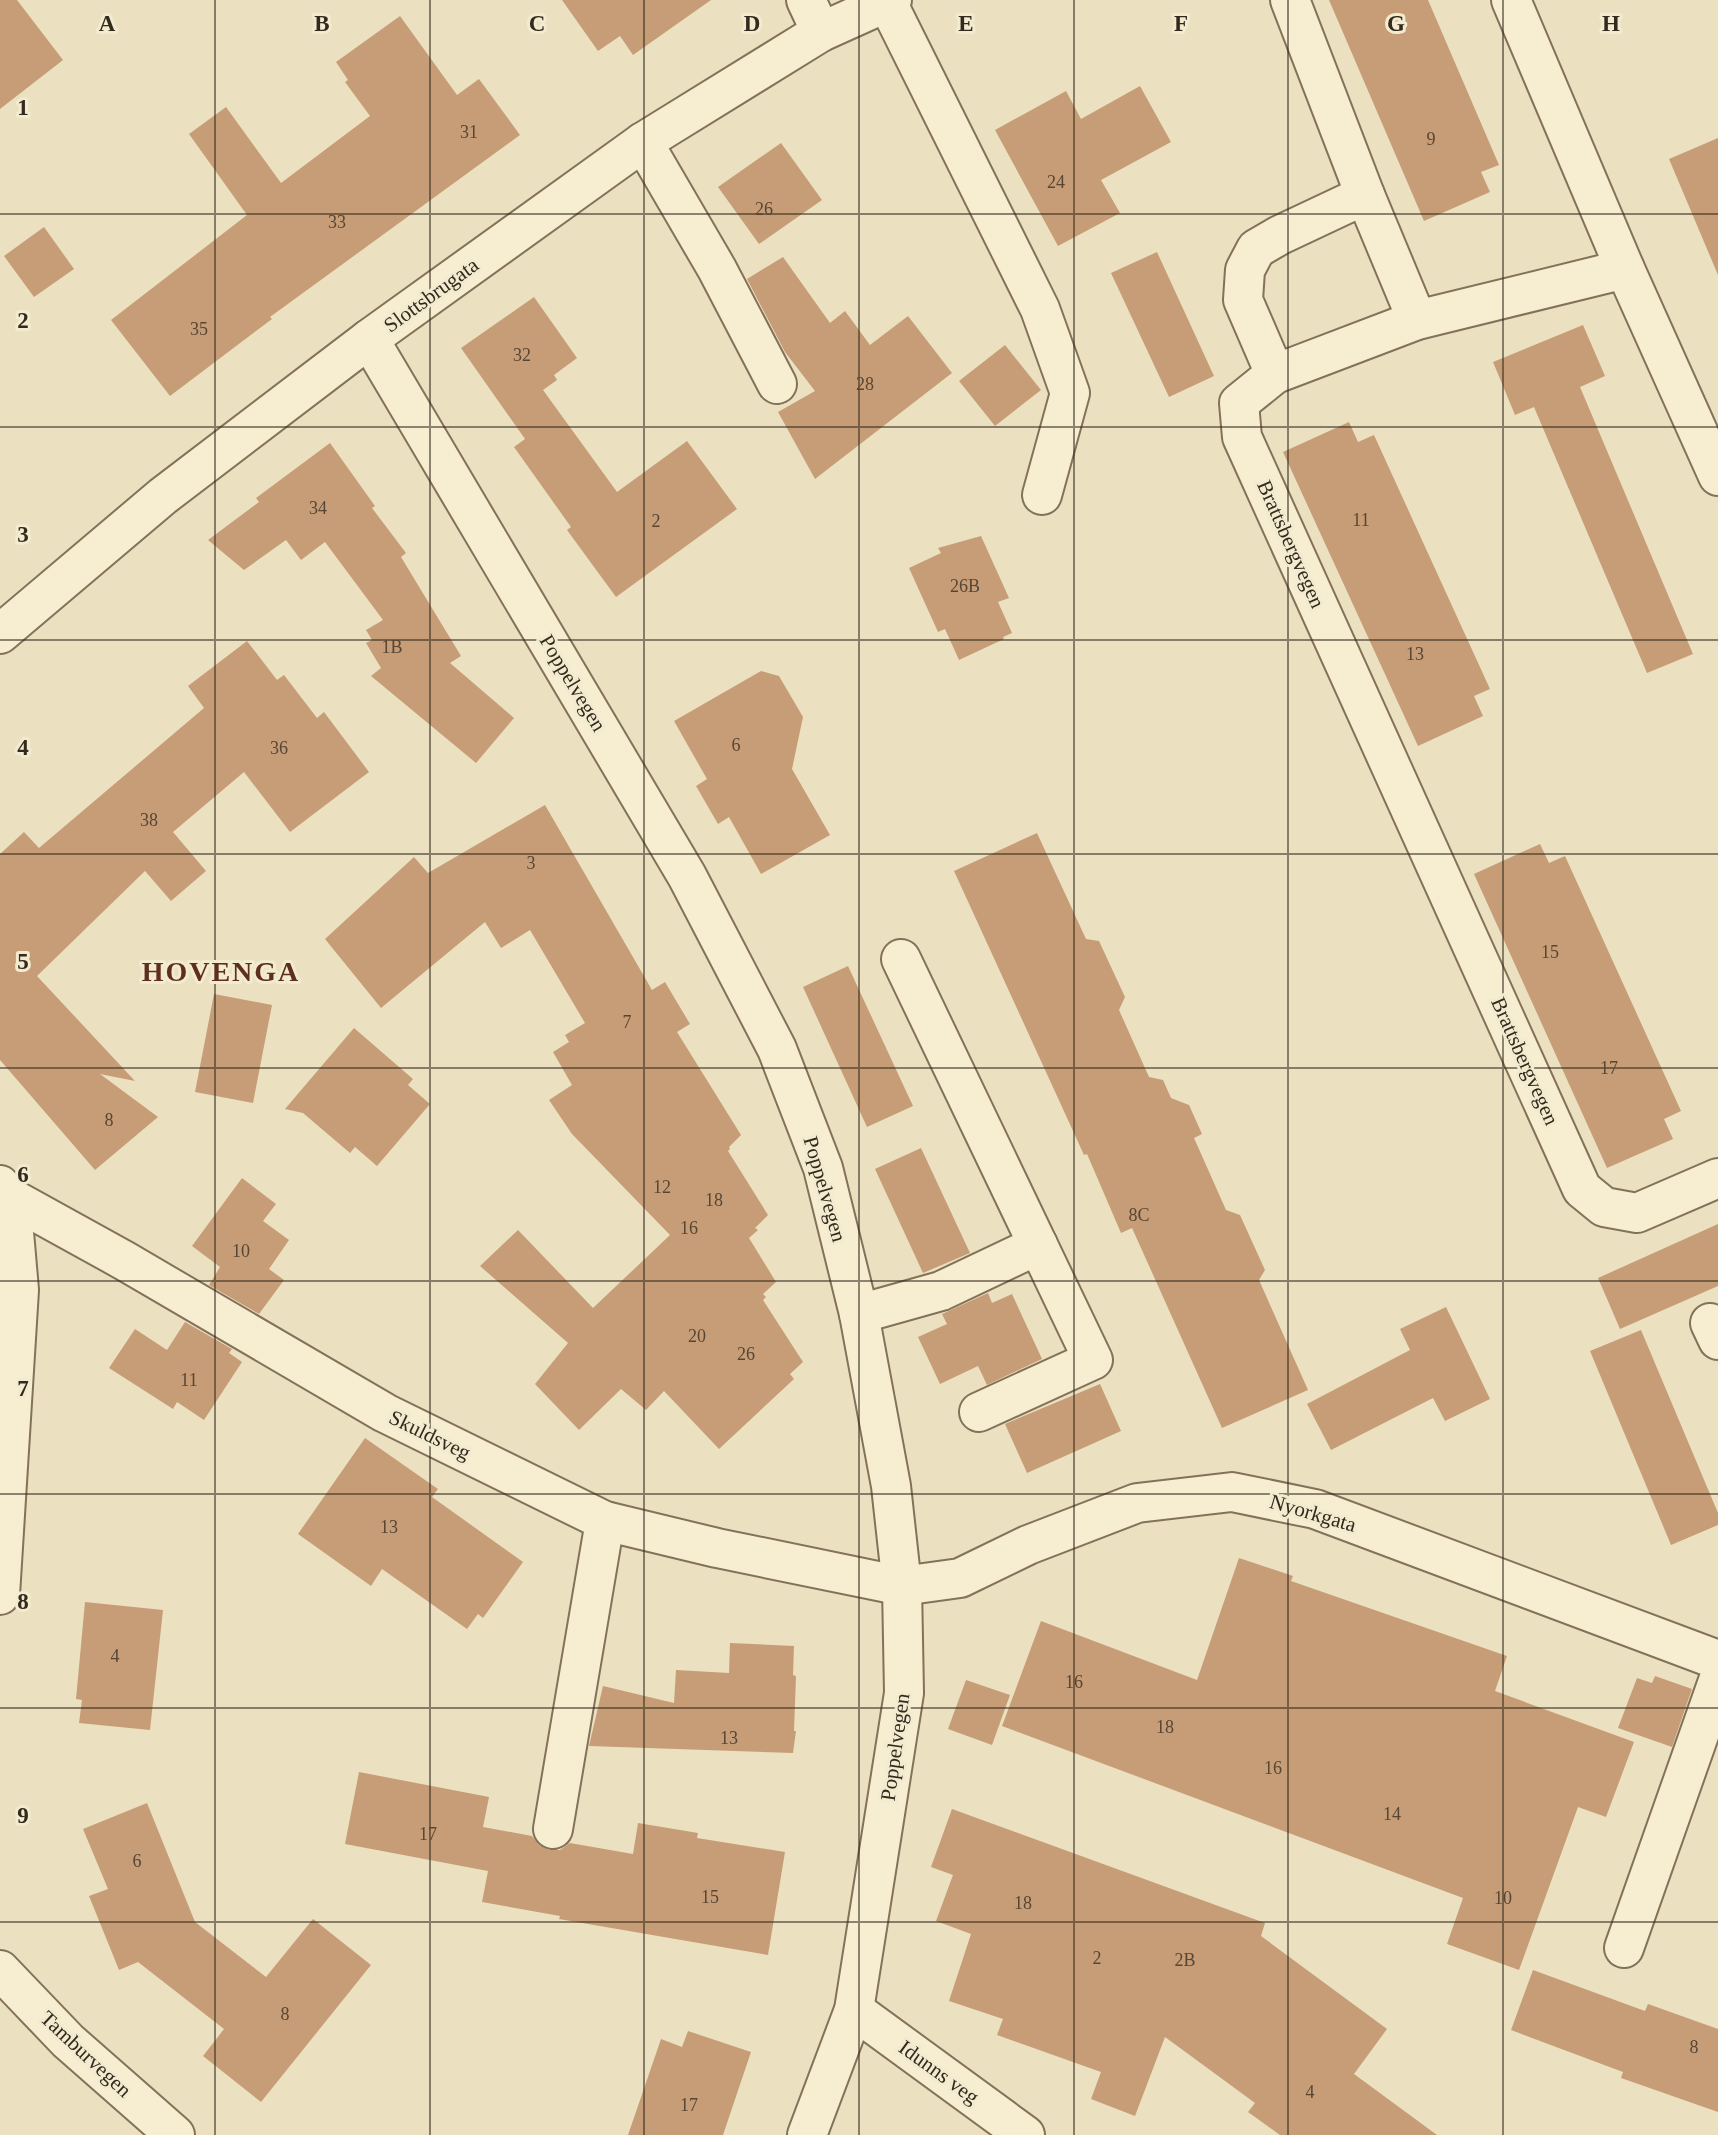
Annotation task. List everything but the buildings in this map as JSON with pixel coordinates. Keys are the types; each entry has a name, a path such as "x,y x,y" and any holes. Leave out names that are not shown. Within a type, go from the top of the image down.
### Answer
{"street":[{"path":"1290,0 1365,195 1417,320"},
{"path":"1511,0 1625,269 1718,476"},
{"path":"890,1 1041,309 1070,393 1042,495"},
{"name":"Slottsbrugata","path":"0,634 163,496 369,339 813,16 890,1"},
{"path":"643,142 717,269 777,384"},
{"path":"1275,374 1244,300 1245,270 1256,249 1280,234 1365,195"},
{"name":"Brattsbergvegen","path":"1625,269 1417,320 1275,374 1239,403 1242,437 1582,1189 1604,1207 1637,1213 1718,1178"},
{"name":"Poppelvegen","path":"369,339 687,876 777,1049 823,1168 859,1314 891,1486 902,1586 904,1693 854,2010 807,2135"},
{"path":"901,959 1093,1360 978,1412"},
{"path":"0,1595 19,1290 5,1192"},
{"name":"Skuldsveg","path":"5,1192 384,1413 605,1521 717,1548 902,1586"},
{"path":"859,1314 940,1291 1038,1245"},
{"name":"Nyorkgata","path":"902,1586 960,1578 1028,1545 1137,1503 1232,1492 1315,1509 1718,1660"},
{"path":"553,1829 605,1521"},
{"path":"1624,1948 1718,1681"},
{"name":"Tamburvegen","path":"0,1970 68,2041 175,2135"},
{"name":"Idunns veg","path":"854,2010 1025,2135"}],"district":[{"name":"HOVENGA","path":"221,971"}]}
